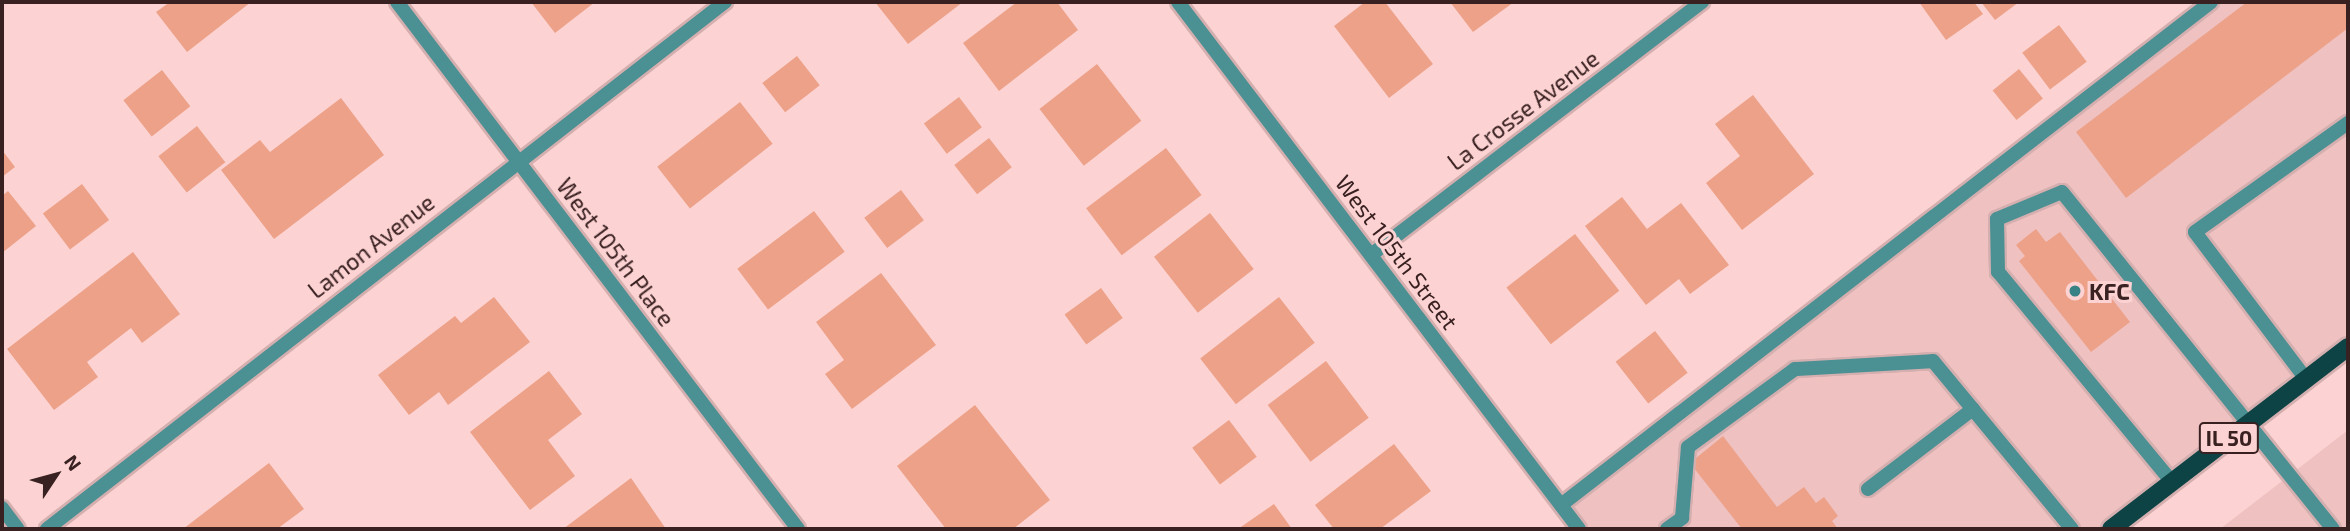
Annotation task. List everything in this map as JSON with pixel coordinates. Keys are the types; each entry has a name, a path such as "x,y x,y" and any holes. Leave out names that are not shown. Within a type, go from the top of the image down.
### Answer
{"main road":[{"name":"IL 50","path":"2111,529 2306,379 2346,353"}],"street":[{"name":"West 105th Place","path":"397,2 798,529"},
{"name":"Lamon Avenue","path":"47,529 518,160 725,2"},
{"name":"West 105th Street","path":"1178,2 1579,529"},
{"name":"La Crosse Avenue","path":"1371,255 1702,2"},
{"path":"1561,505 2211,2"},
{"path":"2306,379 2195,232 2348,123"},
{"path":"2172,482 1998,271 1997,219 2062,192 2333,529"},
{"path":"1667,529 1682,518 1688,447 1795,369 1933,361 2072,529"},
{"path":"1868,489 1973,409"},
{"path":"2,508 18,529"}],"shaded area":[{"path":"2211,2 2348,2 2348,347 2111,529 1579,529 1561,505"},
{"path":"2348,430 2348,529 2220,529"}],"building":[{"path":"170,2 251,2 187,52 156,12"},
{"path":"531,2 595,2 555,33"},
{"path":"875,2 963,2 908,44"},
{"path":"1017,2 1057,2 1078,30 999,91 963,43"},
{"path":"1365,2 1385,2 1433,64 1389,98 1334,26"},
{"path":"1450,2 1514,2 1473,32"},
{"path":"1919,2 1974,2 1983,14 1946,40"},
{"path":"1981,2 2019,2 1995,20"},
{"path":"2247,2 2348,2 2348,28 2126,198 2076,132"},
{"path":"2059,25 2087,62 2050,89 2022,53"},
{"path":"797,56 820,85 785,112 762,83"},
{"path":"1097,64 1141,121 1084,166 1039,109"},
{"path":"2019,69 2043,99 2016,120 1993,90"},
{"path":"162,70 190,106 152,136 123,100"},
{"path":"1753,95 1814,174 1742,230 1706,183 1740,156 1715,124"},
{"path":"959,97 982,127 947,154 924,123"},
{"path":"341,98 384,155 274,239 221,170 260,140 270,152"},
{"path":"740,102 773,144 690,208 657,167"},
{"path":"197,126 225,162 187,192 158,156"},
{"path":"989,138 1012,167 977,194 954,165"},
{"path":"1166,148 1202,195 1122,255 1086,208"},
{"path":"2,150 15,167 2,177"},
{"path":"82,184 109,220 70,249 43,213"},
{"path":"901,190 924,220 887,248 864,218"},
{"path":"8,191 36,226 2,253 2,196"},
{"path":"1622,197 1647,229 1681,203 1729,265 1690,294 1679,279 1646,305 1585,226"},
{"path":"814,211 845,252 768,310 737,269"},
{"path":"1210,213 1254,269 1198,313 1154,257"},
{"name":"KFC","path":"2036,229 2046,242 2060,232 2130,322 2091,352 2019,261 2025,256 2016,245"},
{"path":"1575,234 1619,291 1551,344 1506,288"},
{"path":"133,252 180,314 142,343 131,328 87,362 98,377 54,410 7,349"},
{"path":"881,273 936,345 852,409 825,374 844,360 816,322"},
{"path":"1101,288 1123,318 1086,344 1065,314"},
{"path":"494,297 530,342 448,405 439,392 409,415 378,375 455,316 461,323"},
{"path":"1279,297 1315,343 1236,404 1200,359"},
{"path":"1655,331 1688,373 1648,404 1616,362"},
{"path":"1326,361 1369,418 1310,462 1268,405"},
{"path":"549,371 582,414 548,440 575,476 530,510 470,432"},
{"path":"975,405 1050,500 1013,529 946,529 897,466"},
{"path":"1229,420 1257,457 1220,484 1192,448"},
{"path":"1723,436 1777,507 1804,487 1816,503 1824,497 1838,516 1832,521 1838,529 1742,529 1690,463"},
{"path":"1394,444 1431,491 1380,529 1334,529 1315,505"},
{"path":"269,463 304,509 277,529 183,529"},
{"path":"631,478 666,529 563,529"},
{"path":"1274,504 1292,529 1238,529"}],"place":[{"name":"KFC","path":"2075,291"}]}
